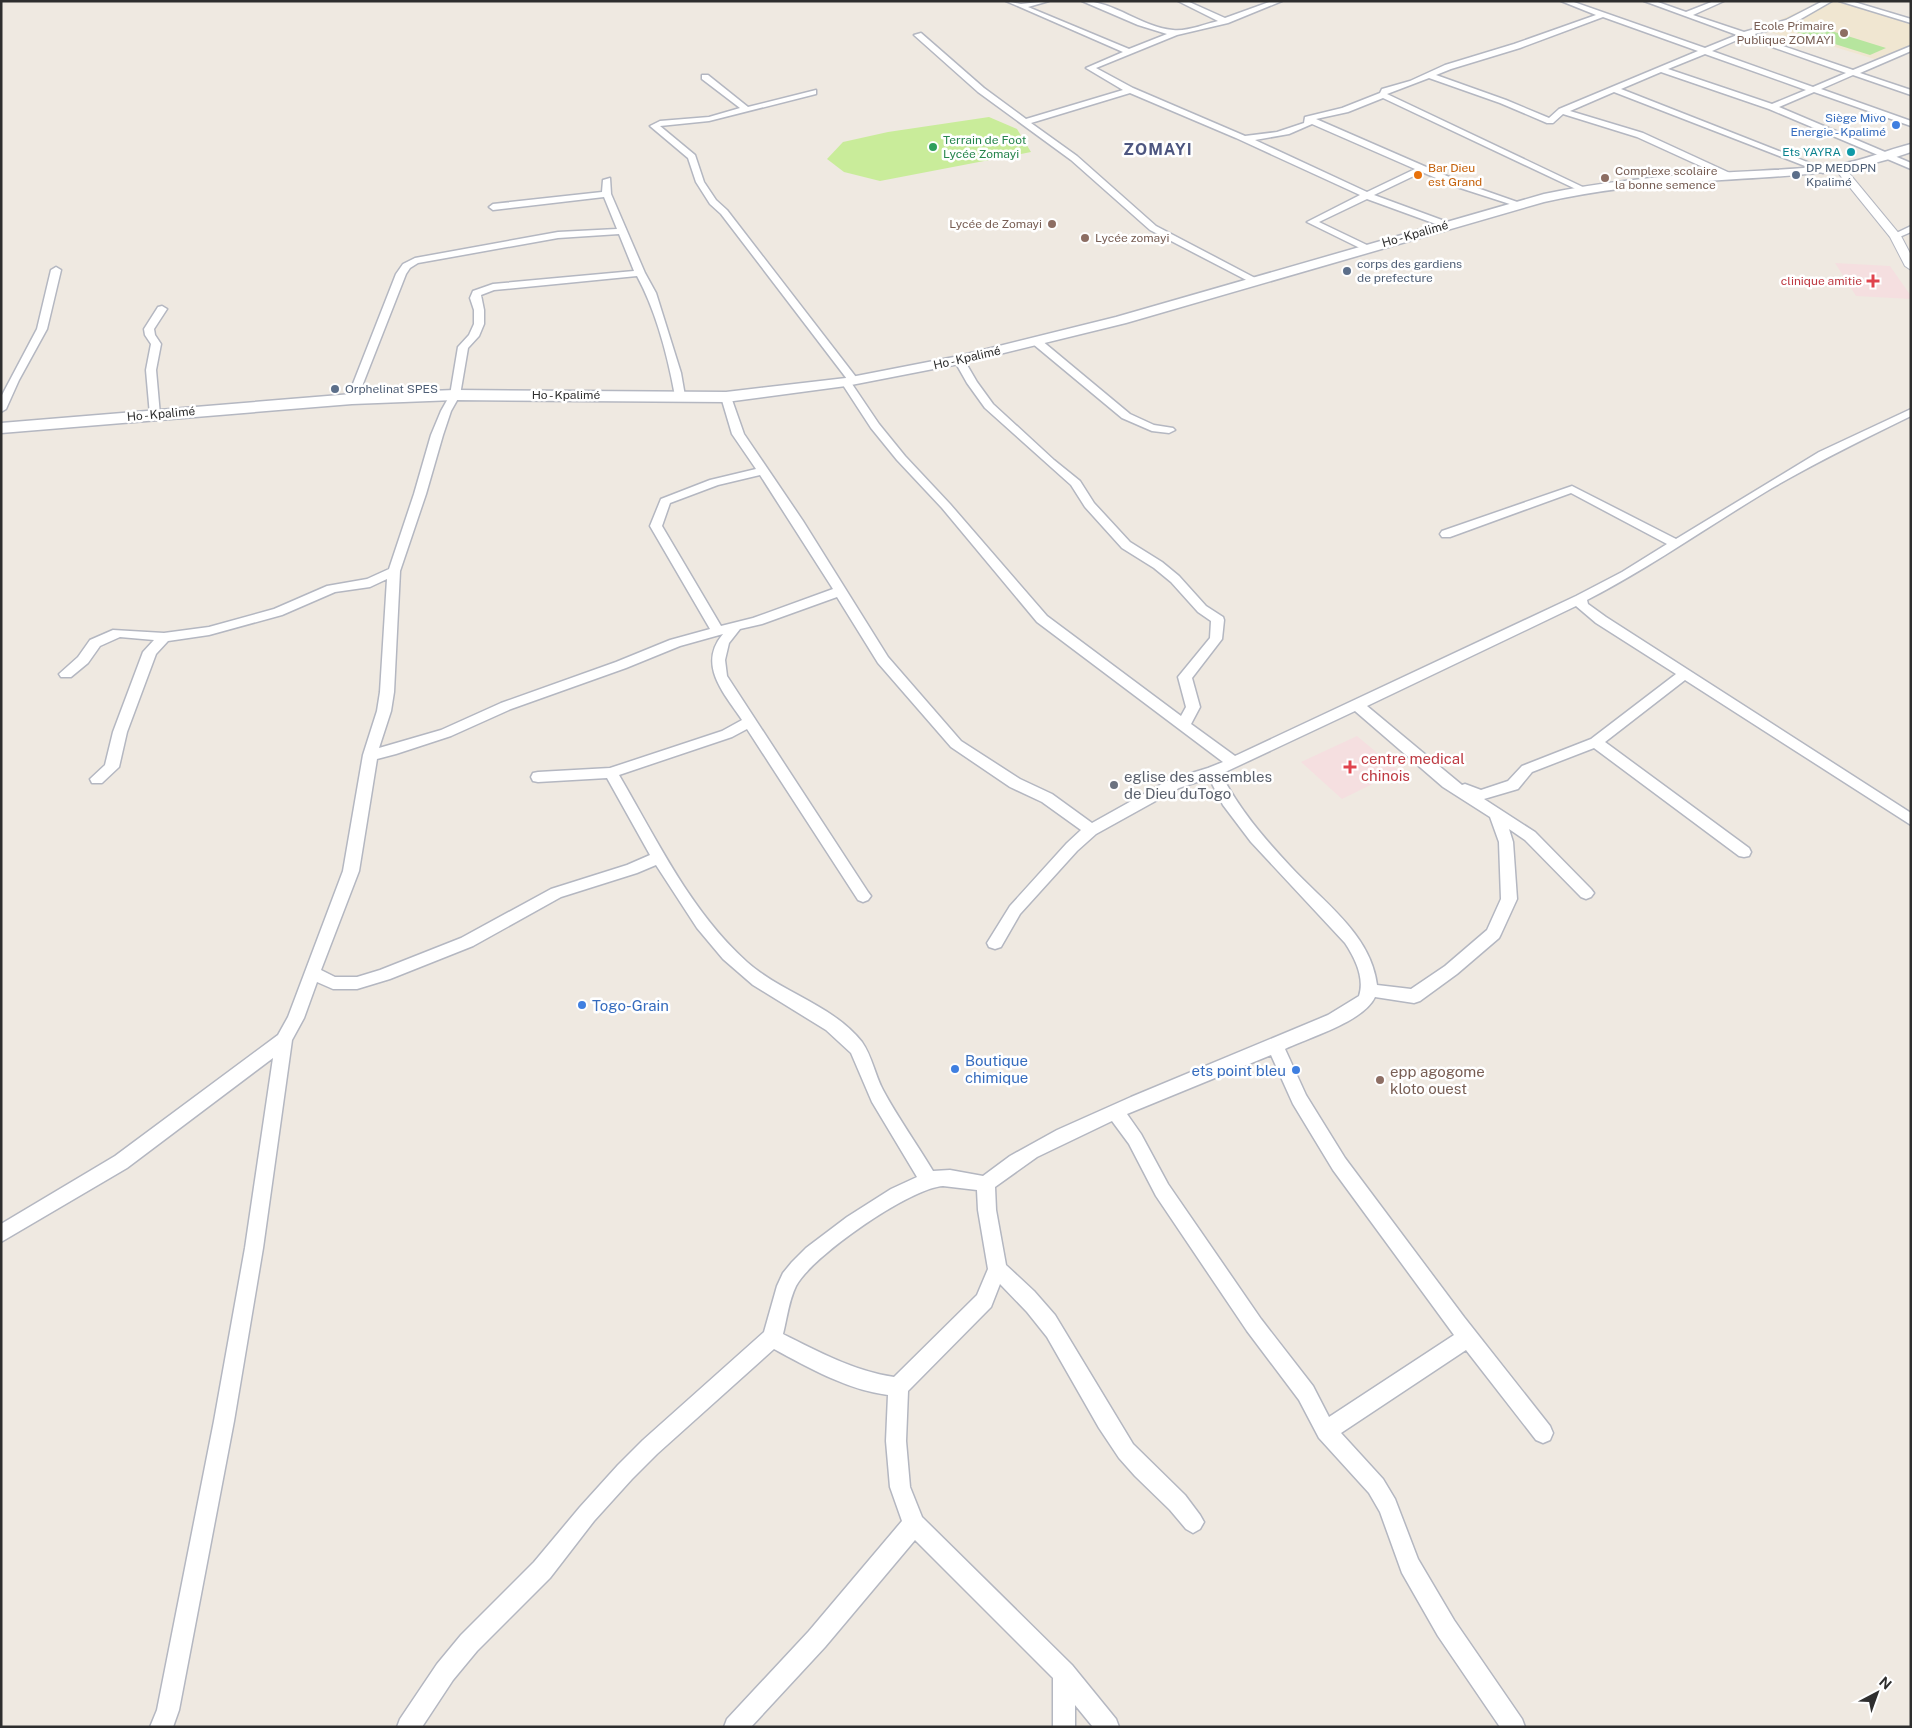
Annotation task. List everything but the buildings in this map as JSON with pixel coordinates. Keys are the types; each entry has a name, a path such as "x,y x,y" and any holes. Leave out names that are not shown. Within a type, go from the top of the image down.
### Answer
{"main road":[{"name":"Ho - Kpalimé","path":"1,428 352,399 455,394 726,397 850,382 1037,342 1520,204 1583,189 1673,179 1826,171 1889,158 1911,148"}],"street":[{"path":"1009,1 1130,52"},
{"path":"1020,6 1046,1"},
{"path":"1085,1 1118,12 1148,27 1175,33"},
{"path":"1181,1 1225,21"},
{"path":"1279,1 1225,21 1175,33 1090,68 1130,90 1243,138 1368,196 1447,225"},
{"path":"1564,1 1911,124"},
{"path":"1647,1 1911,93"},
{"path":"1685,15 1721,1"},
{"path":"1430,76 1498,99 1550,121 1562,111 1743,35 1789,22 1829,1"},
{"path":"1842,1 1911,21"},
{"path":"1308,120 1344,110 1383,95 1385,91 1602,15"},
{"path":"918,35 981,90 1074,158 1153,228 1254,281"},
{"path":"1772,108 1911,48"},
{"path":"1659,70 1721,89 1772,108 1911,166"},
{"path":"706,77 747,110"},
{"path":"1614,89 1826,171"},
{"path":"1024,122 1130,90"},
{"path":"813,92 709,120 660,123 654,126 692,157 700,182 713,202 724,212 850,382 875,426 963,524 1042,619 1234,763"},
{"path":"1383,95 1583,189"},
{"path":"1562,111 1640,135 1729,176"},
{"path":"1243,138 1259,138 1296,130 1308,124 1308,120"},
{"path":"1308,120 1460,185 1520,204"},
{"path":"1366,248 1312,222 1421,169"},
{"path":"1840,169 1895,236 1911,266"},
{"path":"607,180 607,194 640,273 651,293 676,372 680,396"},
{"path":"494,207 607,194"},
{"path":"1895,236 1911,229"},
{"path":"352,399 401,274 406,266 425,259 525,240 558,235 624,231"},
{"path":"1,409 14,380 42,329 56,270"},
{"path":"161,1727 168,1710 225,1411 254,1248 284,1040 296,1018 351,871 366,793 370,755 382,718 387,692 394,571 420,494 437,435 455,394 463,347 474,336 479,324 479,310 475,298 479,290 502,286 640,273"},
{"path":"155,415 151,370 156,344 149,329 162,309"},
{"path":"1037,342 1126,416 1152,428 1169,430"},
{"path":"959,360 972,383 990,406 1034,445 1050,462 1076,483 1089,505 1126,545 1169,574 1202,609 1218,620 1216,639 1185,677 1193,707 1183,726"},
{"path":"726,397 738,434 797,521 883,660 899,680 926,708 945,734 978,760 1015,783 1047,798 1091,830"},
{"path":"995,944 1014,910 1072,847 1091,830 1174,784 1213,772 1234,763 1580,599 1677,544 1766,487 1823,454 1911,412"},
{"path":"717,631 656,526 665,501 714,482 762,471"},
{"path":"1446,534 1572,489 1677,544"},
{"path":"66,674 83,660 95,643 118,633 164,637 209,631 278,612 348,584 370,583 394,571"},
{"path":"370,755 391,751 446,733 506,706 621,665 675,643 758,621 841,591"},
{"path":"1580,599 1583,606 1601,620 1911,820"},
{"path":"736,626 723,642 718,660 720,676 863,896"},
{"path":"97,779 112,767 120,732 150,652 164,637"},
{"path":"1448,783 1480,795 1513,785 1527,769 1554,756 1596,742 1685,674"},
{"path":"1357,705 1448,783 1530,836 1586,893"},
{"path":"538,777 611,773 727,734 750,721"},
{"path":"1596,742 1744,852"},
{"path":"408,1727 445,1672 468,1643 542,1570 587,1514 625,1472 650,1447 772,1338 790,1278 806,1259 858,1219 893,1197 928,1180 948,1179 986,1184 1005,1167 1038,1147 1147,1096 1275,1046 1353,1010 1366,1000 1369,990 1367,972 1360,955 1352,943 1262,845 1231,806 1213,772"},
{"path":"611,773 688,904 714,939 738,963 759,980 803,1006 838,1030 855,1046 862,1057 871,1084 928,1180"},
{"path":"1369,990 1414,996 1451,970 1493,934 1509,899 1506,842 1496,814"},
{"path":"313,973 333,983 357,983 384,974 467,942 556,892 632,869 659,857"},
{"path":"1,1234 121,1162 284,1040"},
{"path":"1275,1046 1299,1099 1339,1164 1542,1433"},
{"path":"1115,1112 1135,1139 1162,1190 1254,1325 1306,1393 1326,1431 1376,1486 1388,1506 1410,1565 1446,1628 1514,1727"},
{"path":"986,1184 987,1210 997,1270 984,1301 898,1387 896,1441 900,1487 914,1524 1064,1673 1108,1727"},
{"path":"997,1270 1033,1303 1054,1329 1115,1434 1135,1463 1170,1493 1193,1522"},
{"path":"1326,1431 1468,1337"},
{"path":"772,1338 810,1358 869,1383 898,1387"},
{"path":"735,1727 817,1639 914,1524"},
{"path":"1064,1673 1064,1727"}],"shaded area":[{"name":"Ecole Primaire Publique ZOMAYI","path":"1821,1 1840,1 1911,21 1911,48 1881,61 1805,38 1800,41 1760,29"},
{"name":"clinique amitie","path":"1835,263 1890,266 1911,296 1911,299 1856,296"},
{"name":"centre medical chinois","path":"1357,736 1399,771 1342,799 1301,762"}],"green space":[{"path":"1809,24 1886,48 1870,55 1793,31"},
{"name":"Terrain de Foot Lycée Zomayi","path":"989,117 1017,129 1031,152 880,181 844,172 827,159 843,142 888,132"}],"place":[{"name":"Ecole Primaire Publique ZOMAYI","path":"1844,33"},
{"name":"Siège Mivo Energie - Kpalimé","path":"1896,125"},
{"name":"Terrain de Foot Lycée Zomayi","path":"933,147"},
{"name":"Ets YAYRA","path":"1851,152"},
{"name":"Bar Dieu est Grand","path":"1418,175"},
{"name":"DP MEDDPN Kpalimé","path":"1796,175"},
{"name":"Complexe scolaire la bonne semence","path":"1605,178"},
{"name":"Lycée de Zomayi","path":"1052,224"},
{"name":"Lycée zomayi","path":"1085,238"},
{"name":"corps des gardiens de prefecture","path":"1347,271"},
{"name":"clinique amitie","path":"1873,281"},
{"name":"Orphelinat SPES","path":"335,389"},
{"name":"centre medical chinois","path":"1350,767"},
{"name":"eglise des assembles de Dieu duTogo","path":"1114,785"},
{"name":"Togo-Grain","path":"582,1005"},
{"name":"Boutique chimique","path":"955,1069"},
{"name":"ets point bleu","path":"1296,1070"},
{"name":"epp agogome kloto ouest","path":"1380,1080"}],"district":[{"name":"ZOMAYI","path":"1158,149"}]}
